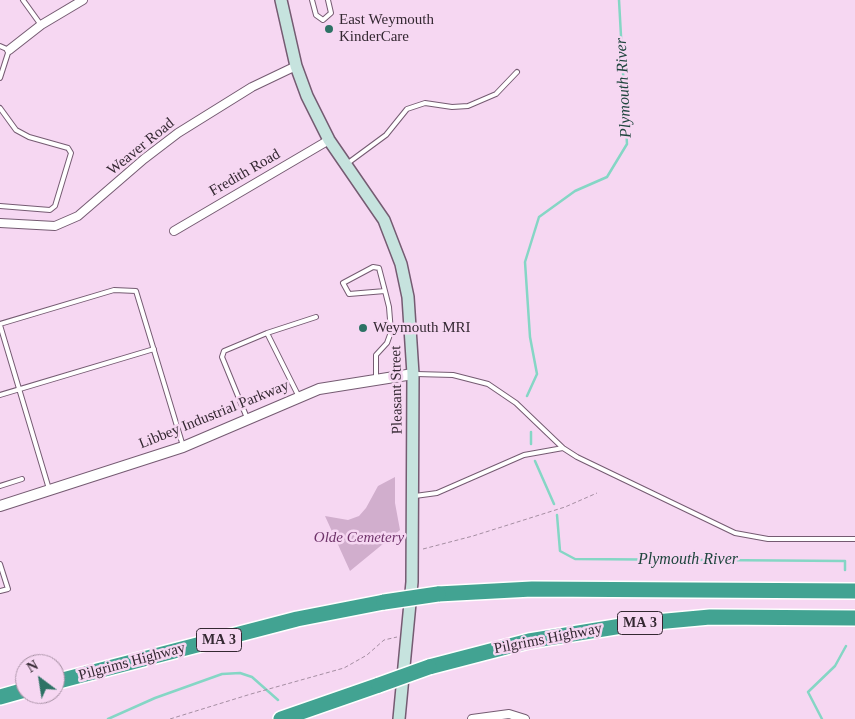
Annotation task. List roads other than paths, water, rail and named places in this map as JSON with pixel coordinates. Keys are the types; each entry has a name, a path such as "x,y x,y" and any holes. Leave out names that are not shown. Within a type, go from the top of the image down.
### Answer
{"highway":[{"name":"Pilgrims Highway","path":"65,679 305,618 384,602 438,594 532,589 855,591"},
{"name":"Pilgrims Highway","path":"281,719 429,667 529,641 634,624 710,617 855,618"},
{"path":"0,697 15,693"}],"main road":[{"name":"Pleasant Street","path":"281,0 296,66 307,96 330,140 384,220 401,264 408,297 413,374 412,549 408,638 399,719"}],"street":[{"path":"9,50 41,26 83,0"},
{"name":"Weaver Road","path":"0,222 55,226 78,216 144,158 178,133 252,87 296,66"},
{"name":"Fredith Road","path":"174,231 330,140"},
{"name":"Libbey Industrial Parkway","path":"0,506 183,447 319,389 413,374"},
{"path":"472,719 509,714 525,719"}],"lane":[{"path":"23,0 41,26"},
{"path":"312,0 316,16 322,20 331,13 328,0"},
{"path":"0,46 9,50 0,78"},
{"path":"346,164 386,135 407,109 424,103 452,108 468,106 496,94 517,72"},
{"path":"0,108 1,114 16,130 29,137 68,148 71,153 55,206 50,210 0,206"},
{"path":"376,379 376,354 387,343 391,332 385,291 378,267 373,267 343,283 349,294 385,291"},
{"path":"50,491 0,325 114,290 136,291 183,447"},
{"path":"248,420 222,357 224,351 267,332 316,317"},
{"path":"267,332 299,397"},
{"path":"0,395 154,349"},
{"path":"413,374 453,375 488,384 516,403 563,448 743,536 768,539 855,539"},
{"path":"413,496 437,493 524,455 563,448"},
{"path":"0,486 22,479"},
{"path":"0,564 8,589 0,591"}],"waterway":[{"name":"Plymouth River","path":"527,396 537,374 530,337 525,262 539,217 575,191 607,177 627,144 619,0"},
{"name":"Plymouth River","path":"531,432 531,444"},
{"name":"Plymouth River","path":"535,461 554,504"},
{"name":"Plymouth River","path":"557,515 560,551 575,559 845,561 845,570"},
{"name":"Plymouth River","path":"822,719 808,692 835,666 846,646"},
{"path":"108,719 155,698 222,674 240,673 252,677 278,700"}],"place":[{"name":"East Weymouth KinderCare","path":"329,29"},
{"name":"Weymouth MRI","path":"363,328"}],"park label":[{"name":"Olde Cemetery","path":"359,538"}]}
